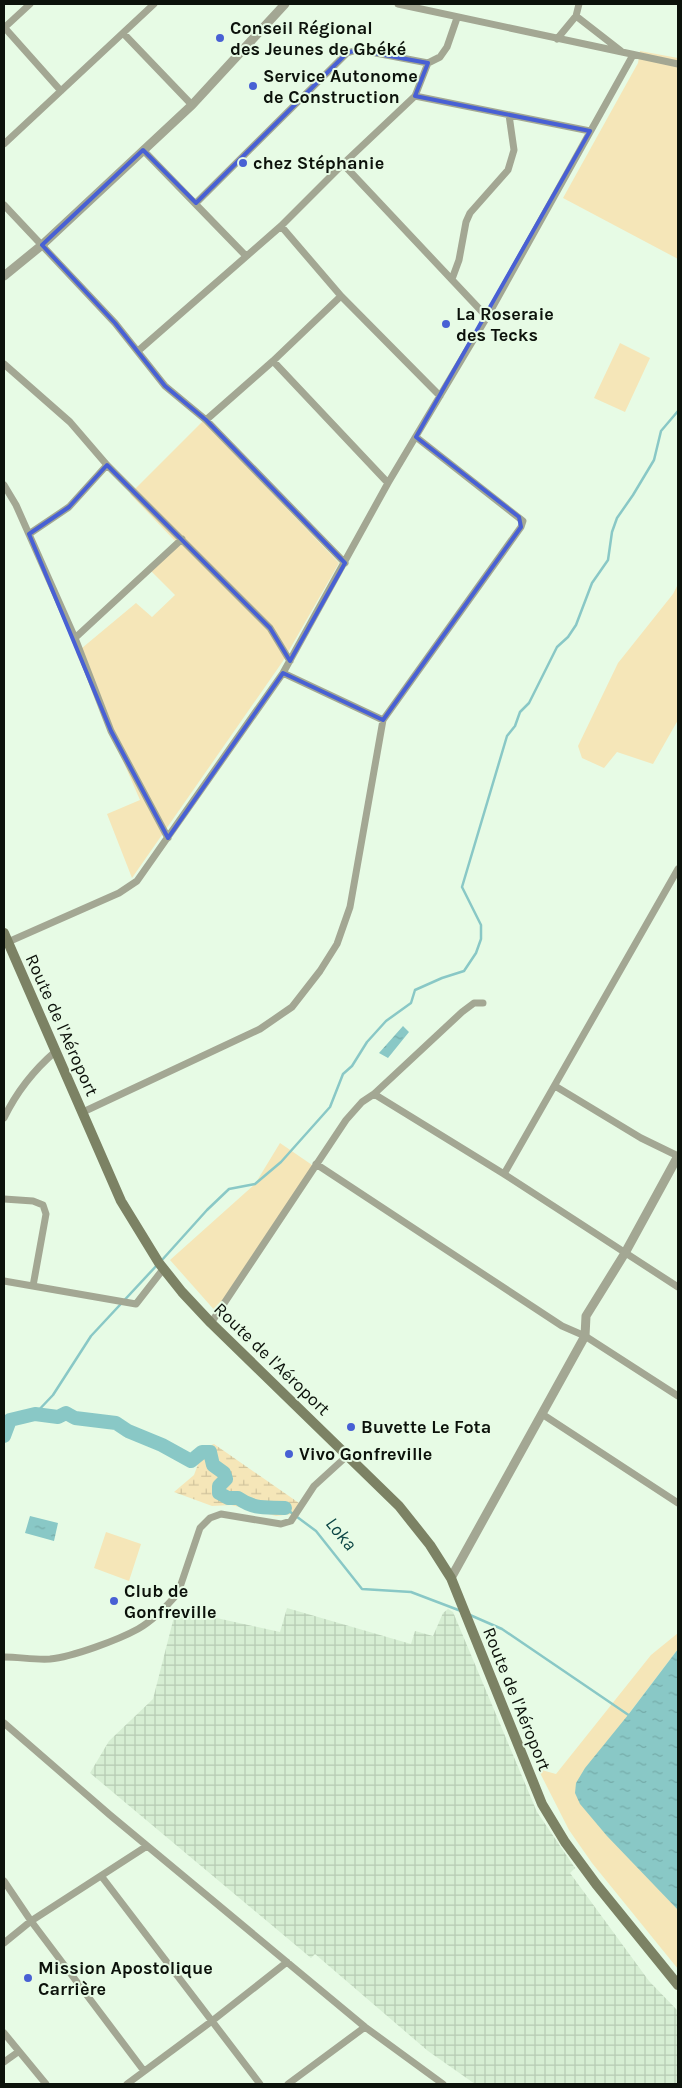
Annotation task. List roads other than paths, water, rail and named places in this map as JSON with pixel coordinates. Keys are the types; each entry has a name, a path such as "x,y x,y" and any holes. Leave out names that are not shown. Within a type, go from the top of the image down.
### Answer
{"main road":[{"name":"Route de l'Aéroport","path":"6,937 121,1201 150,1250 182,1292 211,1323 399,1506 430,1546 451,1578 542,1804 565,1842 596,1884 678,1985"}],"street":[{"path":"30,4 4,28 61,91"},
{"path":"4,144 154,4"},
{"path":"4,276 42,245 192,104 285,4"},
{"path":"398,4 678,64"},
{"path":"557,39 576,16 578,4"},
{"path":"576,16 622,52"},
{"path":"138,351 281,226 415,96 428,64 440,56 447,47 457,18"},
{"path":"123,33 192,104"},
{"path":"196,204 347,53 357,50 365,51 428,64"},
{"path":"6,937 118,893 138,881 283,673 388,483 487,317 633,55"},
{"path":"415,96 590,131"},
{"path":"452,279 470,213 508,170 514,150 514,136 509,115"},
{"path":"143,150 245,256"},
{"path":"343,164 487,317"},
{"path":"4,206 138,351 165,386 206,420 345,563"},
{"path":"281,226 341,296 440,396"},
{"path":"206,420 273,361 341,296"},
{"path":"273,361 388,483"},
{"path":"5,363 70,422 107,465 270,628 290,660"},
{"path":"83,1112 260,1029 292,1007 337,944 350,907 383,720 521,527 523,521 416,437"},
{"path":"29,534 69,507 107,465"},
{"path":"4,485 16,505 29,534 74,638 111,731 168,838"},
{"path":"74,638 182,539"},
{"path":"283,673 383,720"},
{"path":"504,1174 678,869"},
{"path":"211,1323 346,1120 362,1102 374,1094 462,1012 474,1003 483,1003"},
{"path":"4,1118 9,1107 40,1065 56,1051"},
{"path":"451,1578 585,1336 586,1316 625,1253 678,1156 641,1138 555,1086"},
{"path":"374,1094 504,1174 678,1287"},
{"path":"316,1164 562,1326 585,1336 678,1396"},
{"path":"4,1199 33,1201 43,1205 46,1214 33,1286"},
{"path":"4,1281 136,1304 164,1268"},
{"path":"542,1414 678,1503"},
{"path":"4,1657 28,1660 52,1658 94,1647 138,1629 178,1593 200,1528 210,1518 221,1514 281,1524 291,1521 314,1486 348,1455"},
{"path":"4,1723 147,1846 365,2027 443,2084"},
{"path":"4,1943 32,1921 147,1846"},
{"path":"102,1877 260,2084"},
{"path":"4,1881 144,2071"},
{"path":"127,2084 287,1962"},
{"path":"288,2084 365,2027"},
{"path":"4,2033 46,2084"},
{"path":"4,2062 18,2052"}],"water":[{"path":"403,1026 409,1032 388,1058 379,1053"},
{"path":"30,1516 58,1523 54,1541 25,1533"},
{"path":"678,1649 678,1910 607,1836 580,1804 575,1793 576,1783 585,1768"}],"waterway":[{"path":"162,1260 207,1210 229,1189 255,1184 281,1162 330,1107 343,1074 352,1066 367,1042 386,1021 411,1003 415,990 464,971 476,953 481,939 481,925 462,887 507,736 515,726 520,712 529,703 557,647 568,637 576,625 592,583 608,560 612,532 617,518 654,460 661,431 678,411"},
{"path":"35,1414 53,1395 91,1336 158,1264"},
{"name":"Loka","path":"4,1436 10,1420 35,1414 58,1417 66,1413 75,1418 116,1423 128,1431 162,1445 191,1461 202,1452 210,1452 213,1465 224,1473 226,1479 219,1486 219,1493 228,1498 238,1498 244,1502 261,1507 285,1508"},
{"name":"Loka","path":"285,1508 316,1531 362,1589 411,1592 461,1611"},
{"name":"Loka","path":"470,1615 502,1629 630,1716"}],"place":[{"name":"Conseil Régional des Jeunes de Gbéké","path":"220,38"},
{"name":"Service Autonome de Construction","path":"253,86"},
{"name":"chez Stéphanie","path":"243,163"},
{"name":"La Roseraie des Tecks","path":"446,324"},
{"name":"Buvette Le Fota","path":"351,1427"},
{"name":"Vivo Gonfreville","path":"289,1454"},
{"name":"Club de Gonfreville","path":"114,1601"},
{"name":"Mission Apostolique Carrière","path":"28,1978"}]}
